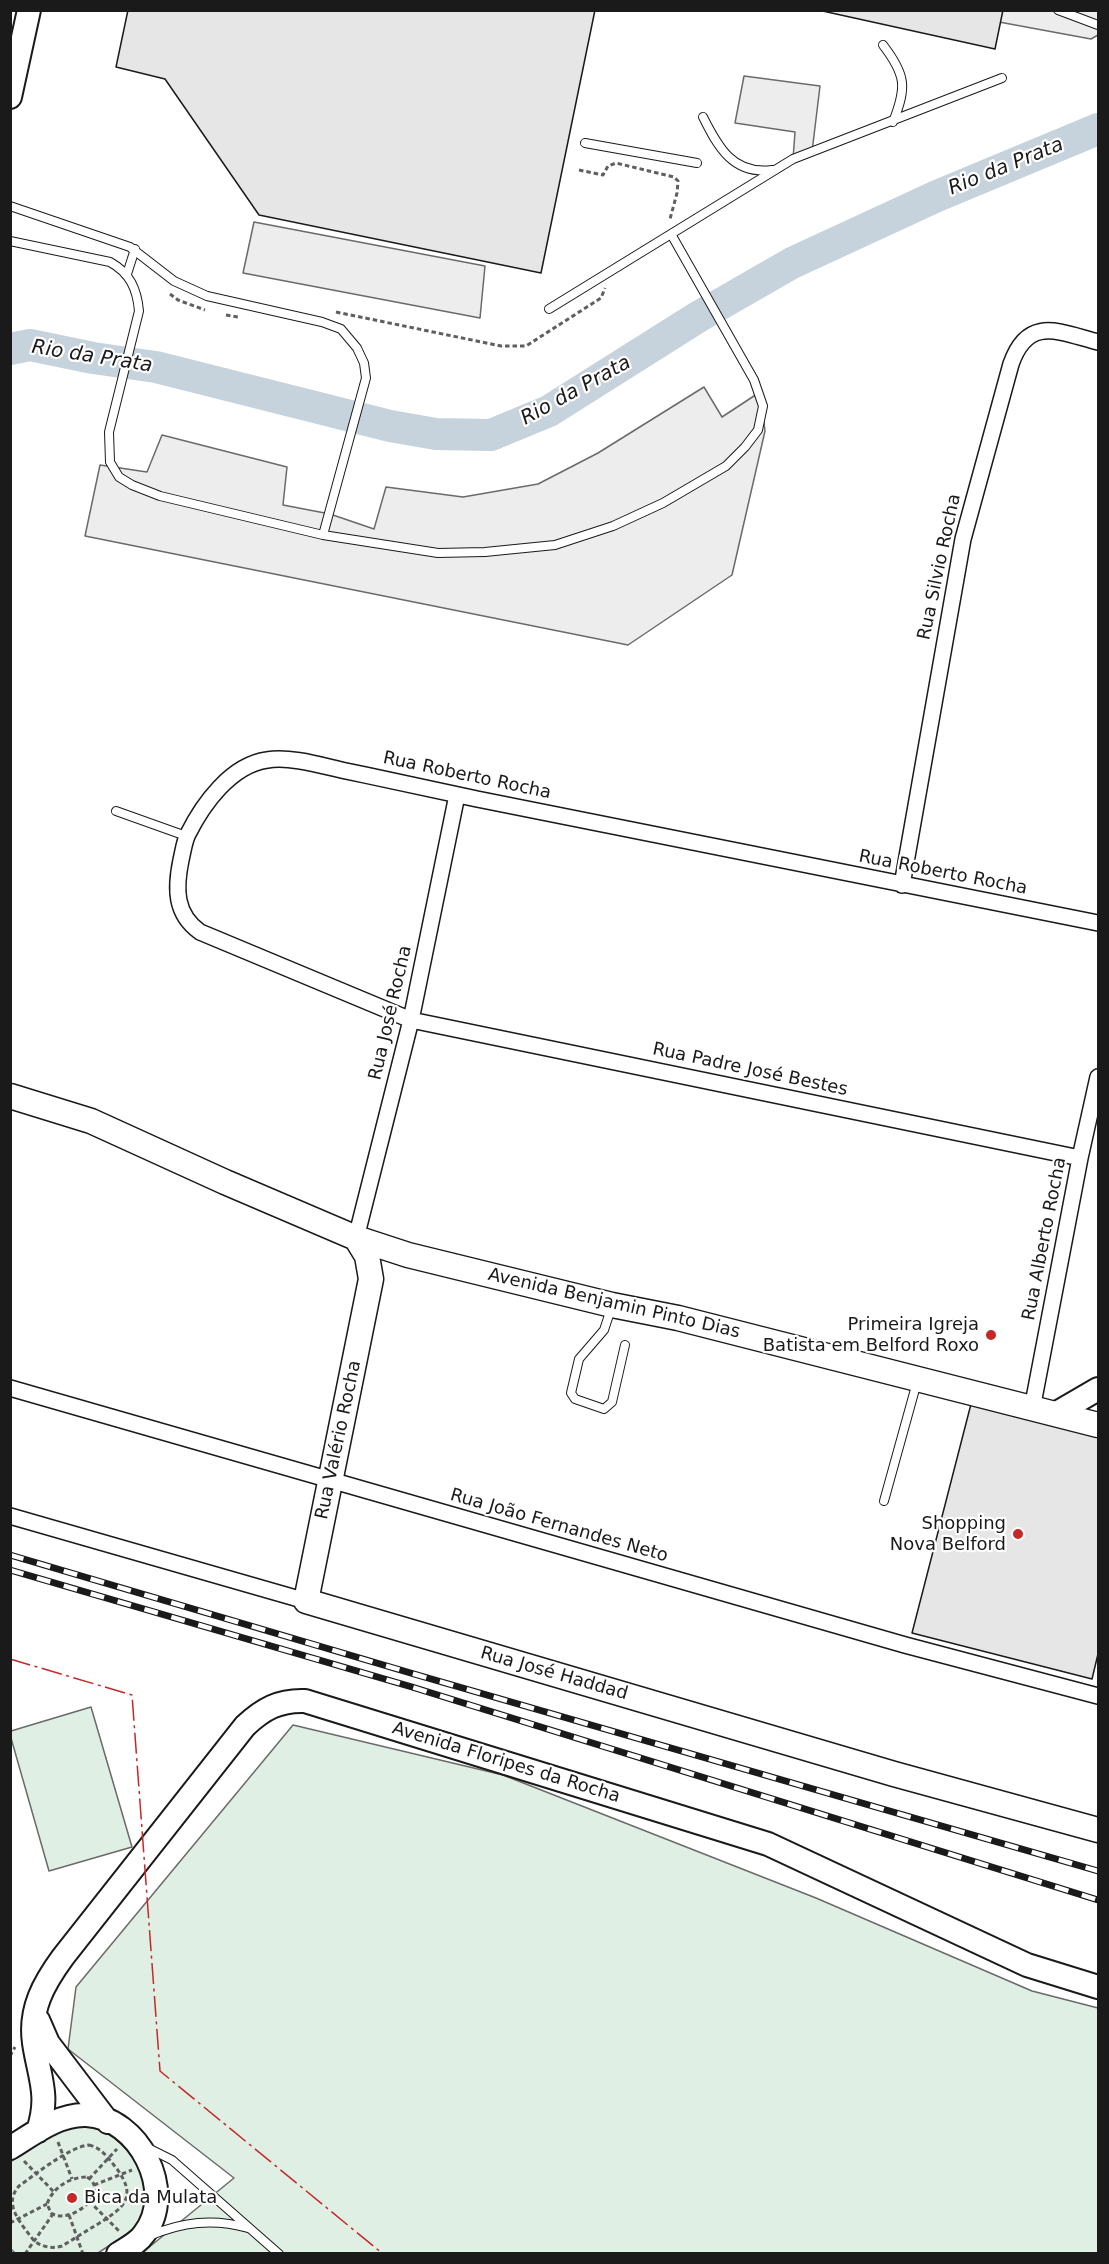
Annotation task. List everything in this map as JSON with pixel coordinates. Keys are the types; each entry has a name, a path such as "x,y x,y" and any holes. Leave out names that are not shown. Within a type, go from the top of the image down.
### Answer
{"main road":[{"name":"Avenida Benjamin Pinto Dias","path":"10,1096 92,1121 225,1182 356,1238 408,1255 612,1305 678,1318 1098,1425"},
{"path":"356,1238 367,1256 372,1279"},
{"path":"372,1279 386,1264 408,1255"},
{"name":"Rua Valério Rocha","path":"306,1601 372,1279"},
{"name":"Rua José Haddad","path":"306,1601 894,1774 1098,1830"}],"street":[{"path":"10,97 29,10"},
{"name":"Rua Silvio Rocha","path":"902,885 963,539 1011,364 1017,348 1027,336 1046,330 1098,342"},
{"name":"Rua Roberto Rocha","path":"411,1020 200,932 189,924 178,902 180,867 186,836 211,798 234,774 248,765 268,759 308,762 457,795 1098,923"},
{"name":"Rua José Rocha","path":"356,1238 411,1020 457,795"},
{"name":"Rua Padre José Bestes","path":"411,1020 1080,1158"},
{"name":"Rua Alberto Rocha","path":"1043,1411 1080,1158 1098,1077"},
{"name":"Rua João Fernandes Neto","path":"10,1388 905,1645 1098,1696"},
{"path":"1043,1411 1098,1389"},
{"name":"Rua José Haddad","path":"10,1516 306,1601"},
{"name":"Avenida Floripes da Rocha","path":"24,2139 45,2099 34,2043 35,2012 39,1995 49,1975 245,1726 257,1714 288,1701 305,1701 768,1844 1027,1965 1098,1987"},
{"path":"35,2012 48,2043 108,2121 132,2140 149,2164 155,2178 158,2199 153,2218 130,2246"},
{"path":"24,2139 69,2117 86,2115 108,2121"}],"lane":[{"path":"1058,10 1098,25"},
{"path":"883,45 897,63 903,79 902,100 893,122"},
{"path":"549,309 793,159 1002,78"},
{"path":"703,117 716,142 734,162 756,172 776,170"},
{"path":"585,143 697,162"},
{"path":"10,206 135,249 174,281 207,296 322,322 341,329 357,348 364,363 366,378 323,535"},
{"path":"10,241 110,262 127,274 138,296 139,311 134,338 109,432 110,462 119,477 160,496 323,535 438,554 555,545 613,526 663,503 726,466 758,430 763,406 754,380 671,234"},
{"path":"127,274 135,249"},
{"path":"116,811 186,836"},
{"path":"612,1305 604,1330 579,1359 571,1393 575,1399 604,1409 608,1407 612,1402 625,1345"},
{"path":"884,1501 918,1378"},
{"path":"132,2140 172,2160 279,2253"},
{"path":"130,2246 182,2224 219,2222 250,2228"}],"path":[{"path":"579,170 603,175 608,166 616,163 674,177 678,181 677,193 671,218 665,225"},
{"path":"334,312 501,346 526,346 602,298 611,271"},
{"path":"24,2139 64,2156 72,2179"},
{"path":"24,2139 36,2174 54,2192"},
{"path":"89,2178 108,2158 132,2140"},
{"path":"89,2145 95,2147 108,2158 126,2183 126,2201 119,2211 57,2248 44,2246 34,2241 12,2205 13,2193 19,2186 64,2156 76,2148 89,2145"},
{"path":"94,2185 149,2164"},
{"path":"10,2223 47,2204 54,2192 72,2179 89,2178 94,2185 94,2195 89,2201 69,2215 53,2214 47,2204"},
{"path":"89,2201 130,2246"},
{"path":"25,2253 53,2214"},
{"path":"69,2215 83,2253"}],"green space":[{"path":"91,1707 132,1847 49,1871 11,1738 11,1731"},
{"path":"293,1725 503,1775 816,1898 1032,1991 1098,2008 1098,2253 142,2253 234,2178 68,2049 76,1987"},
{"path":"71,2125 103,2128 127,2149 140,2167 147,2194 144,2213 133,2230 98,2253 15,2253 10,2248 10,2162"}],"shaded area":[{"path":"1002,11 1098,11 1098,35 1091,39 999,22"},
{"path":"744,76 820,86 812,152 793,159 795,132 735,123"},
{"path":"254,222 485,266 480,318 243,273"},
{"path":"704,387 722,417 760,392 765,431 732,575 628,645 85,536 100,465 147,472 162,435 287,467 283,505 330,514 374,529 386,487 463,497 538,484 598,453"}],"building":[{"path":"128,10 595,10 541,273 259,215 165,79 116,67"},
{"path":"818,10 1003,10 995,49"},
{"name":"Shopping Nova Belford","path":"971,1404 1098,1436 1098,1654 1092,1679 912,1633"}],"waterway":[{"name":"Rio da Prata","path":"10,349 30,345 93,358 156,367 390,426 436,434 491,435 549,411 698,317 792,263 937,196 1098,129"}],"railway":[{"path":"10,1555 1098,1871"},
{"path":"10,1570 412,1687 1098,1900"}],"power":[{"path":"10,1659 132,1695 160,2071 383,2254"}],"place":[{"name":"Primeira Igreja Batista em Belford Roxo","path":"991,1335"},
{"name":"Shopping Nova Belford","path":"1018,1534"},
{"name":"Bica da Mulata","path":"72,2198"}]}
